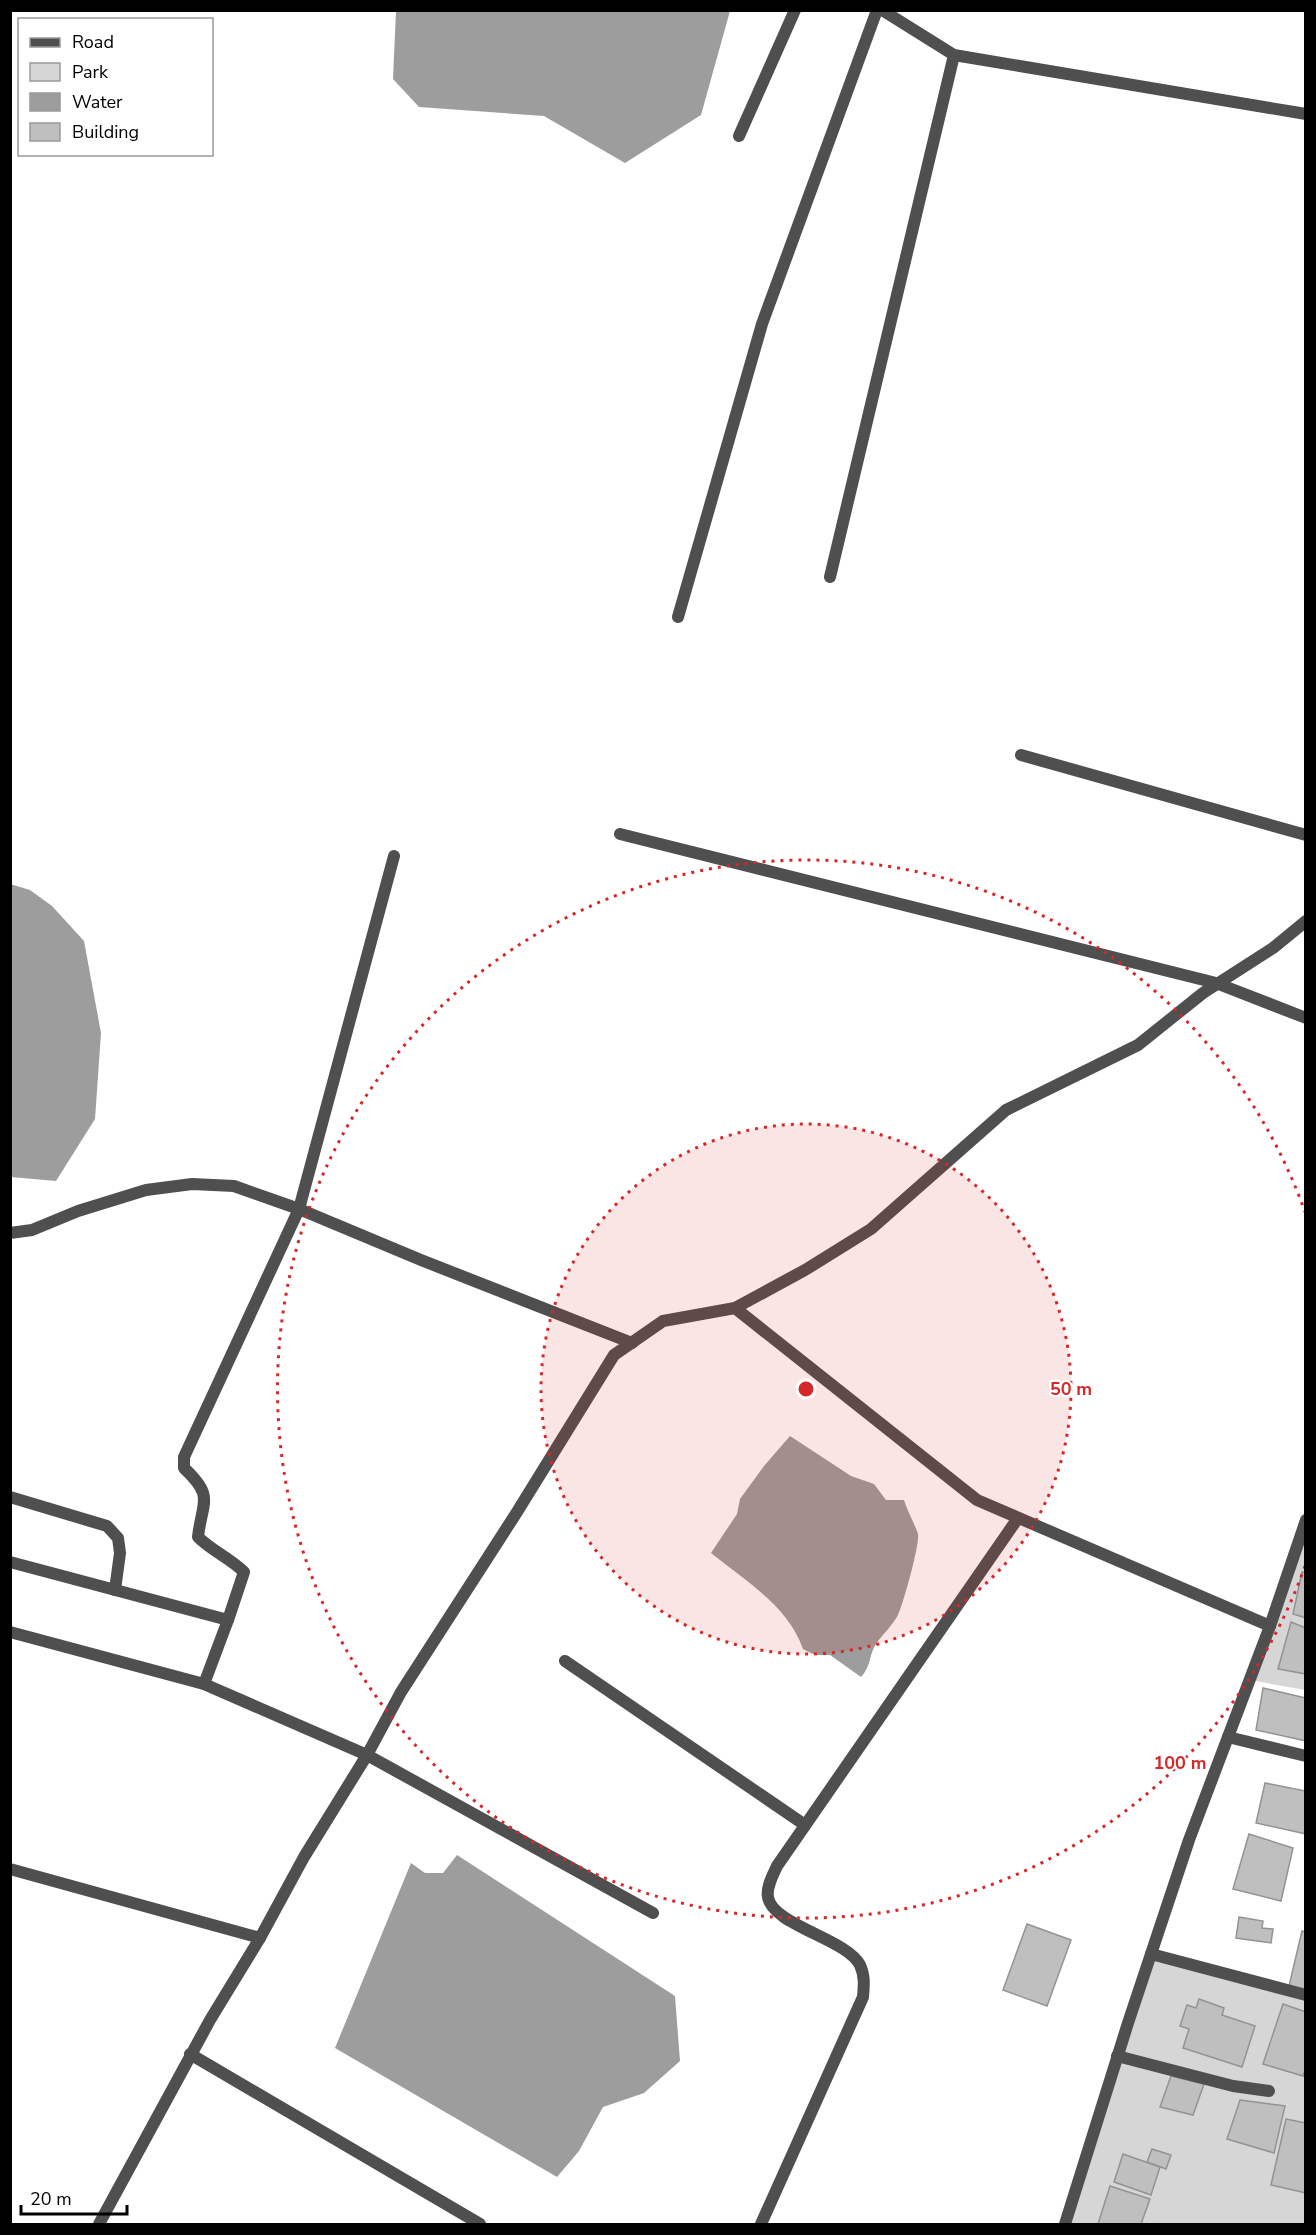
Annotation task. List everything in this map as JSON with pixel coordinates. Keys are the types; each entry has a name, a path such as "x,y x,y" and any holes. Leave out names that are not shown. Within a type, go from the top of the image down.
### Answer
{"street":[{"path":"739,136 795,10"},
{"path":"678,617 762,324 877,10"},
{"path":"882,10 954,55 1305,114"},
{"path":"830,577 954,55"},
{"path":"1021,755 1305,835"},
{"path":"620,834 1216,983 1305,1018"},
{"path":"204,1684 244,1572 232,1560 208,1547 198,1537 206,1498 203,1488 184,1468 184,1457 299,1209 394,856"},
{"path":"99,2224 190,2054 260,1938 304,1857 367,1755 401,1692 517,1512 614,1355 663,1321 735,1308 805,1270 871,1229 1006,1110 1138,1045 1216,983 1273,948 1305,921"},
{"path":"10,1233 32,1230 78,1211 146,1190 192,1184 234,1186 299,1209 421,1260 632,1342"},
{"path":"735,1308 977,1500 1270,1626"},
{"path":"10,1497 107,1526 118,1538 120,1553 115,1590"},
{"path":"761,2224 863,1997 864,1978 860,1963 849,1953 775,1911 768,1898 770,1880 805,1825 1018,1518"},
{"path":"1065,2224 1188,1840 1270,1626 1305,1520"},
{"path":"10,1562 228,1620"},
{"path":"10,1632 204,1684 367,1755 653,1913"},
{"path":"565,1661 805,1825"},
{"path":"1228,1737 1305,1756"},
{"path":"10,1869 260,1938"},
{"path":"1151,1954 1305,1995"},
{"path":"190,2054 480,2224"},
{"path":"1117,2056 1233,2086 1269,2091"}],"green space":[{"path":"1305,1515 1305,1690 1250,1680"},
{"path":"1151,1954 1305,1995 1305,2224 1065,2224"}],"water":[{"path":"396,10 730,11 701,115 625,163 544,116 419,107 393,79"},
{"path":"10,884 30,890 52,906 84,941 101,1033 95,1119 56,1181 11,1177"},
{"path":"790,1436 851,1476 874,1484 886,1500 904,1500 918,1534 914,1561 898,1615 876,1644 867,1669 861,1677 830,1655 815,1655 803,1649 787,1619 776,1607 711,1553 737,1514 740,1499"},
{"path":"457,1855 675,1996 680,2061 644,2093 603,2107 579,2151 557,2177 335,2048 411,1863 425,1873 443,1873"}],"building":[{"path":"1302,1572 1306,1573 1306,1618 1293,1614"},
{"path":"1291,1622 1306,1628 1306,1674 1278,1669"},
{"path":"1263,1688 1306,1698 1306,1741 1256,1730"},
{"path":"1265,1783 1306,1791 1306,1834 1256,1823"},
{"path":"1249,1834 1293,1848 1281,1901 1233,1889"},
{"path":"1239,1917 1263,1921 1262,1928 1273,1929 1271,1943 1236,1938"},
{"path":"1027,1924 1071,1940 1047,2006 1003,1990"},
{"path":"1302,1931 1306,1932 1306,1990 1289,1986"},
{"path":"1199,1999 1224,2008 1222,2015 1255,2026 1242,2067 1183,2048 1189,2029 1180,2026 1187,2005 1196,2008"},
{"path":"1283,2004 1306,2012 1306,2067 1303,2076 1263,2064"},
{"path":"1171,2076 1204,2084 1193,2115 1160,2107"},
{"path":"1240,2100 1285,2106 1274,2153 1227,2139"},
{"path":"1286,2119 1306,2123 1306,2193 1271,2185"},
{"path":"1152,2149 1171,2155 1166,2169 1147,2162"},
{"path":"1123,2154 1160,2167 1151,2195 1114,2182"},
{"path":"1110,2186 1150,2199 1141,2224 1098,2224"}]}
